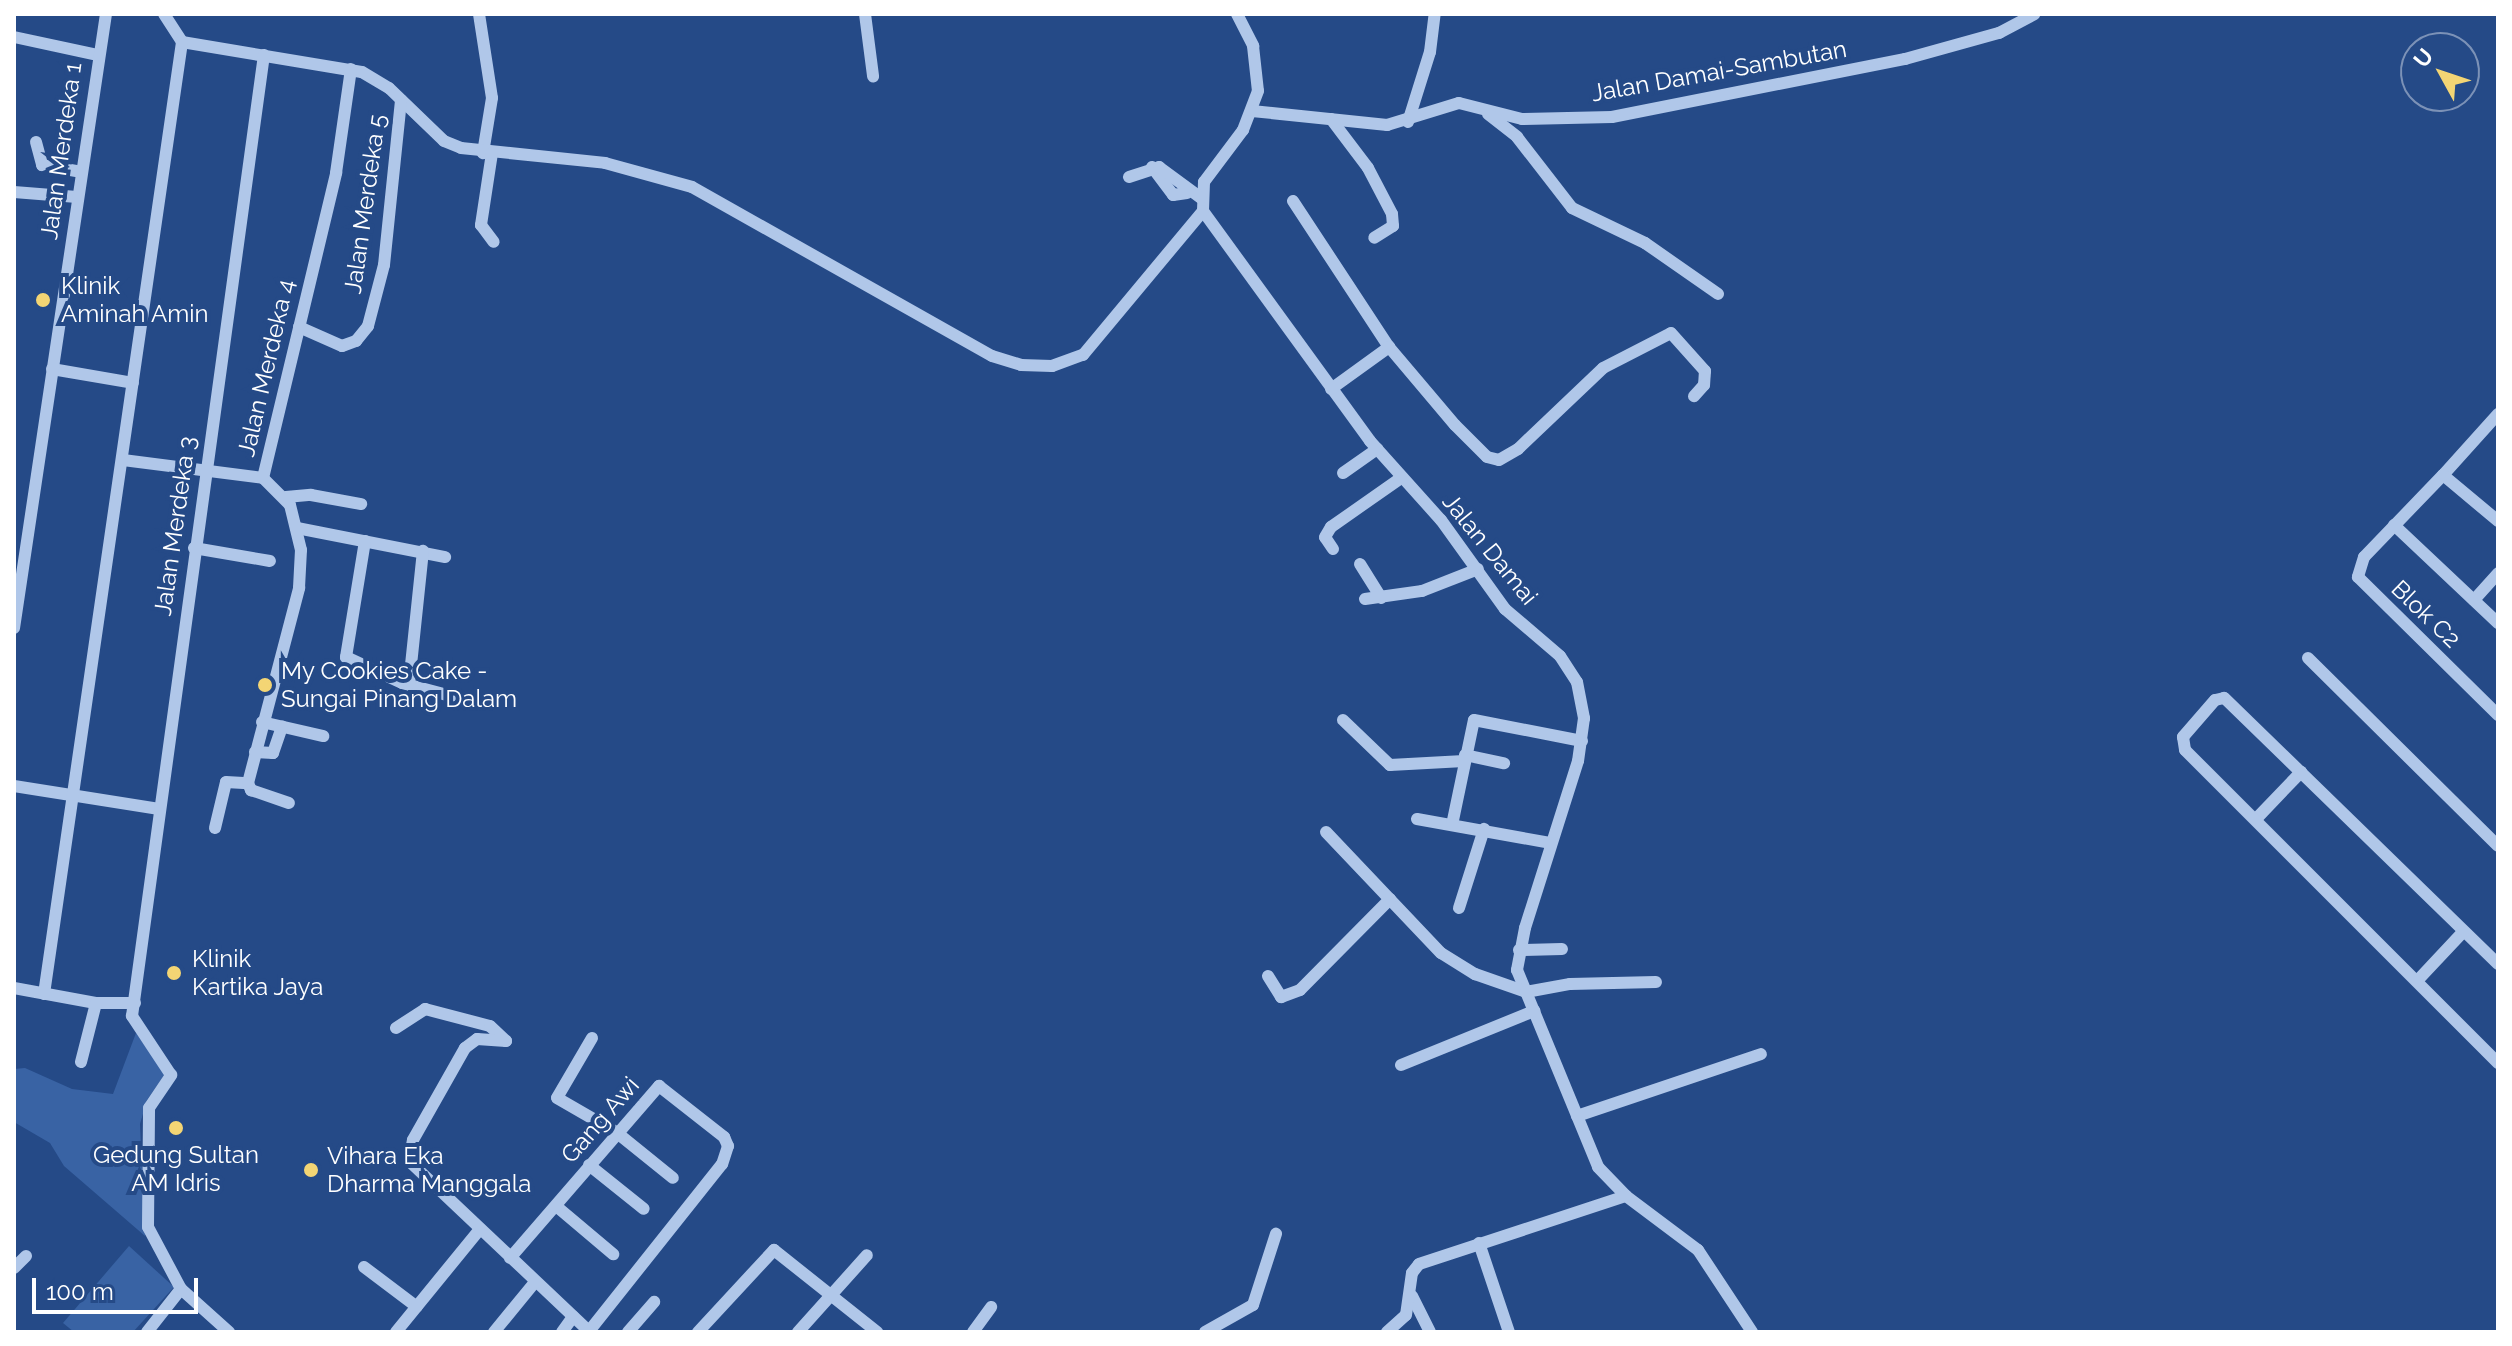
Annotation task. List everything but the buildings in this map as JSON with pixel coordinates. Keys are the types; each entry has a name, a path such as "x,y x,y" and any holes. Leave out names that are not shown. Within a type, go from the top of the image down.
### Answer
{"street":[{"name":"Jalan Merdeka 1","path":"14,628 97,55 106,14"},
{"path":"44,994 77,796 182,42 164,14"},
{"path":"479,14 492,98 481,225 494,242"},
{"path":"865,14 873,76"},
{"path":"182,42 351,69 375,78 444,141 488,153 605,163 692,187 992,356 1021,365 1052,366 1083,355 1202,204 1204,182 1252,111 1257,72 1253,46 1237,14"},
{"path":"1408,122 1430,52 1435,14"},
{"name":"Jalan Damai-Sambutan","path":"1252,111 1387,125 1408,122 1459,103 1522,119 1612,117 1905,59 1999,33 2034,14"},
{"path":"14,37 97,55"},
{"name":"Jalan Merdeka 3","path":"135,1003 194,548 264,55"},
{"name":"Jalan Merdeka 4","path":"286,497 263,478 336,173 351,69"},
{"name":"Jalan Merdeka 5","path":"299,327 342,346 356,341 368,326 384,265 401,100"},
{"path":"1485,112 1517,137 1572,208 1645,243 1718,294"},
{"path":"1331,119 1368,168 1392,214 1393,226 1374,238"},
{"path":"36,142 42,165 80,172"},
{"path":"1129,177 1152,167 1175,177 1187,193 1202,204"},
{"path":"14,192 77,197"},
{"path":"1293,201 1389,347 1455,425 1493,460 1518,449 1603,368 1671,333 1705,371 1704,385 1694,396"},
{"name":"Jalan Damai","path":"1202,204 1331,389 1377,449 1478,569 1505,609 1570,668 1583,696 1582,741 1519,950 1517,970 1598,1167 1626,1196 1698,1250 1752,1332"},
{"path":"1331,389 1389,347"},
{"path":"52,369 133,383"},
{"path":"2498,414 2394,525 2498,623"},
{"path":"1343,473 1377,449"},
{"path":"123,460 263,478"},
{"path":"2443,475 2498,521"},
{"path":"1333,549 1325,537 1331,527 1401,478"},
{"path":"289,803 251,790 248,783 299,588 297,528 286,497 311,495 361,504"},
{"name":"Blok C2","path":"2394,525 2364,557 2358,577 2498,715"},
{"path":"297,528 445,557"},
{"path":"365,541 346,657 409,684 451,696"},
{"path":"194,548 270,561"},
{"path":"409,684 423,551"},
{"path":"1360,564 1381,598"},
{"path":"1365,599 1422,591 1478,569"},
{"path":"2474,600 2498,573"},
{"path":"2308,658 2498,846"},
{"path":"2498,964 2224,698 2215,700 2183,737 2182,747 2257,818 2498,1063"},
{"path":"1452,825 1472,722 1478,718 1582,741"},
{"path":"1343,720 1390,765 1465,758 1504,763"},
{"path":"262,722 323,736"},
{"path":"255,752 273,753 282,727"},
{"path":"2257,818 2301,772"},
{"path":"215,828 226,782 248,783"},
{"path":"14,786 159,809"},
{"path":"1417,819 1550,843"},
{"path":"1459,908 1484,829"},
{"path":"1326,832 1441,953 1475,974 1526,992 1570,984 1656,982"},
{"path":"1268,976 1281,997 1300,990 1390,899"},
{"path":"2417,981 2463,932"},
{"path":"1519,950 1562,949"},
{"path":"14,988 96,1003 135,1003 136,1024 171,1075 150,1101 146,1182 152,1240 181,1289 229,1332"},
{"path":"81,1062 96,1003"},
{"path":"396,1028 425,1009 490,1026 506,1041 477,1039 465,1048 408,1156 589,1332"},
{"path":"1401,1065 1475,1040 1534,1011"},
{"path":"592,1038 557,1098 616,1132 673,1178"},
{"path":"1577,1116 1761,1054"},
{"name":"Gang Awi","path":"510,1258 616,1132 661,1086 724,1137 728,1151 589,1332"},
{"path":"589,1165 644,1209"},
{"path":"1387,1332 1406,1315 1412,1296 1412,1273 1419,1264 1626,1196"},
{"path":"556,1206 613,1254"},
{"path":"396,1332 480,1229"},
{"path":"1205,1332 1253,1305 1276,1234"},
{"path":"1479,1243 1509,1332"},
{"path":"698,1332 774,1250 877,1332"},
{"path":"798,1332 867,1255"},
{"path":"14,1268 26,1256"},
{"path":"364,1267 417,1307"},
{"path":"494,1332 535,1282"},
{"path":"147,1332 181,1289"},
{"path":"1412,1296 1430,1332"},
{"path":"628,1332 654,1302"},
{"path":"973,1332 991,1307"},
{"path":"562,1332 573,1317"}],"shaded area":[{"path":"136,1033 165,1074 147,1100 140,1124 145,1236 64,1166 50,1143 14,1122 14,1069 25,1068 72,1089 113,1094"},
{"path":"129,1246 174,1287 133,1332 74,1332 63,1323"}],"place":[{"name":"Klinik Aminah Amin","path":"43,300"},
{"name":"My Cookies Cake - Sungai Pinang Dalam","path":"265,685"},
{"name":"Klinik Kartika Jaya","path":"174,973"},
{"name":"Gedung Sultan AM Idris","path":"176,1128"},
{"name":"Vihara Eka Dharma Manggala","path":"311,1170"}]}
